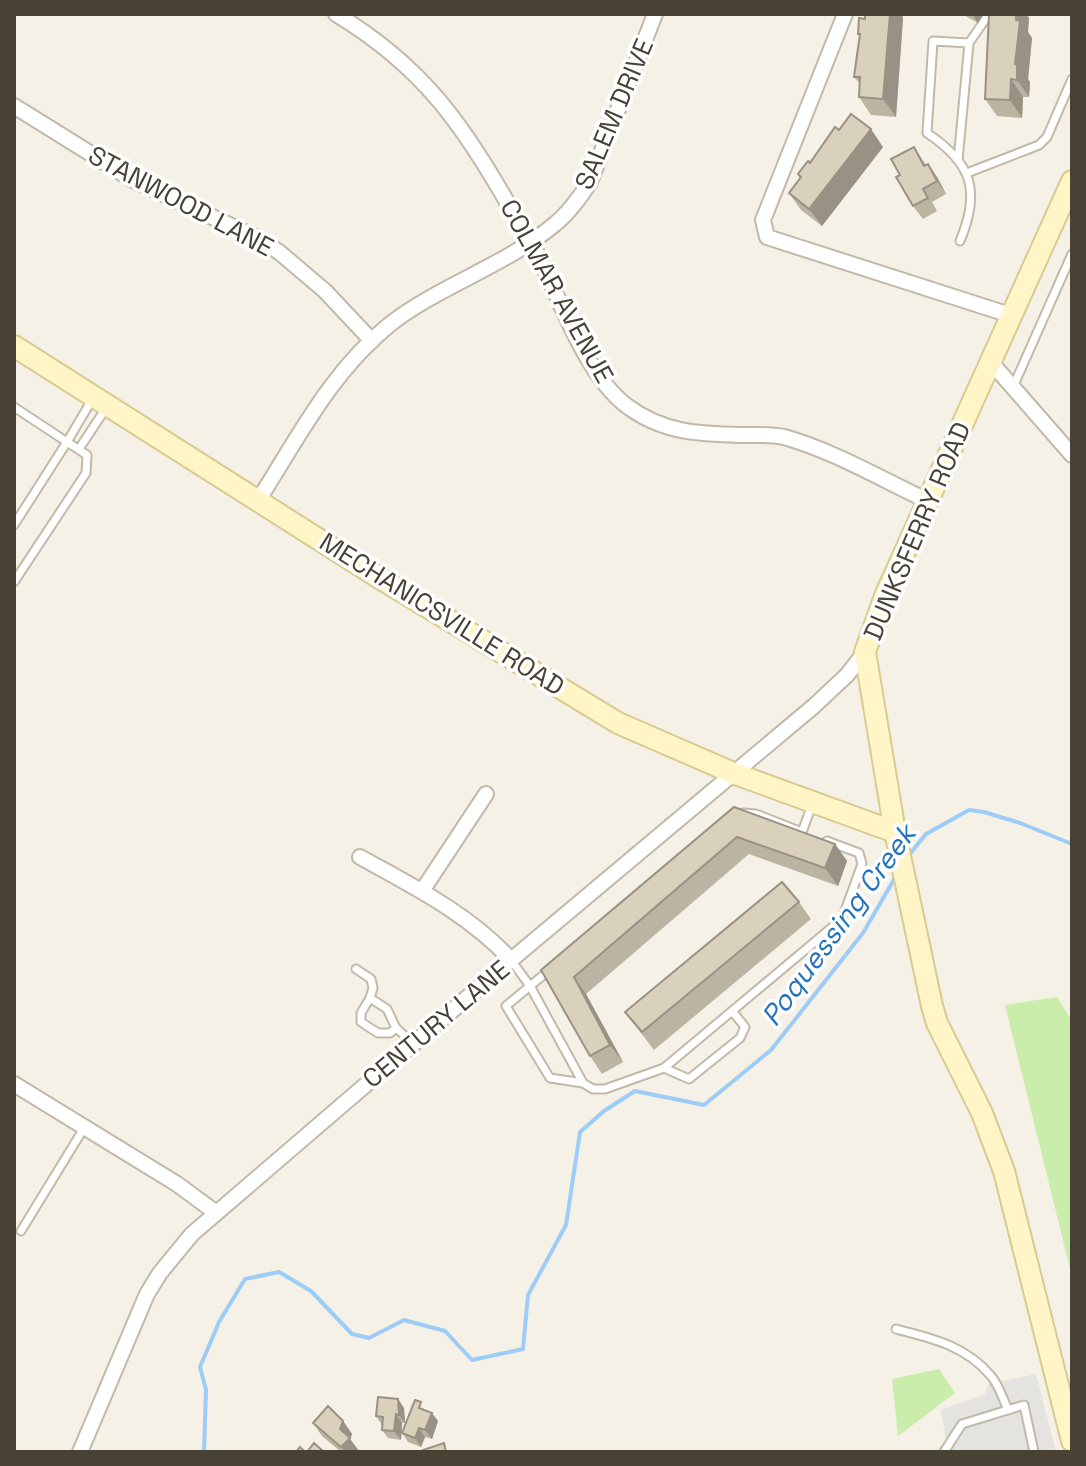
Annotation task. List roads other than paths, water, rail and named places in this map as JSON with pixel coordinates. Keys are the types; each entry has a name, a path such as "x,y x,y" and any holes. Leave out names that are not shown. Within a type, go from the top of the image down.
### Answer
{"street":[{"name":"COLMAR AVENUE","path":"336,14 397,56 441,101 485,162 531,242 586,353 617,396 649,420 684,432 782,437 834,457 928,501"},
{"name":"SALEM DRIVE","path":"259,499 323,395 340,372 372,341 416,307 531,242 558,222 590,182 655,14"},
{"path":"845,14 763,220 767,237 1010,315"},
{"name":"STANWOOD LANE","path":"14,106 133,180 255,237 279,252 325,291 372,341"},
{"name":"DUNKSFERRY ROAD","path":"1072,181 1065,216 1010,315 885,596 865,652 897,840 937,1023 982,1113 1004,1171 1072,1441"},
{"name":"MECHANICSVILLE ROAD","path":"14,346 618,723 897,840"},
{"path":"990,361 1072,455"},
{"name":"CENTURY LANE","path":"80,1452 147,1294 184,1244 215,1212 814,706 847,675 865,652"},
{"path":"422,891 486,794"},
{"path":"360,857 422,891 483,932 511,960"},
{"path":"14,1084 177,1184 215,1212"}],"lane":[{"path":"958,160 969,43 989,14"},
{"path":"960,241 972,215 967,173 943,144 927,133 933,41 969,43"},
{"path":"967,173 1039,145 1047,137 1072,79"},
{"path":"1013,387 1072,256"},
{"path":"14,525 67,442 101,401"},
{"path":"79,449 101,401"},
{"path":"14,407 87,455 86,473 14,582"},
{"path":"14,504 23,510"},
{"path":"802,832 813,803"},
{"path":"554,966 506,1006 550,1078 605,1089 664,1068 842,919 862,864 859,853 756,814 745,812 734,817"},
{"path":"511,960 530,986 583,1083"},
{"path":"356,969 371,979 373,988 361,1013 361,1022 378,1033 390,1033 396,1028"},
{"path":"370,998 387,1009 396,1028 413,1043"},
{"path":"664,1068 689,1079 740,1038 745,1027 732,1011"},
{"path":"21,1231 85,1126"},
{"path":"896,1329 942,1341 969,1355 993,1377 1008,1410"},
{"path":"944,1452 962,1424 1024,1405 1034,1452"}],"waterway":[{"name":"Poquessing Creek","path":"909,855 926,834 969,810 1020,823 1072,844"},
{"name":"Poquessing Creek","path":"204,1452 206,1390 200,1367 219,1322 245,1279 279,1272 311,1291 352,1334 369,1338 404,1320 445,1331 472,1360 523,1349 528,1295 566,1225 580,1132 604,1111 635,1091 704,1105 771,1050 863,933 896,876"}]}
